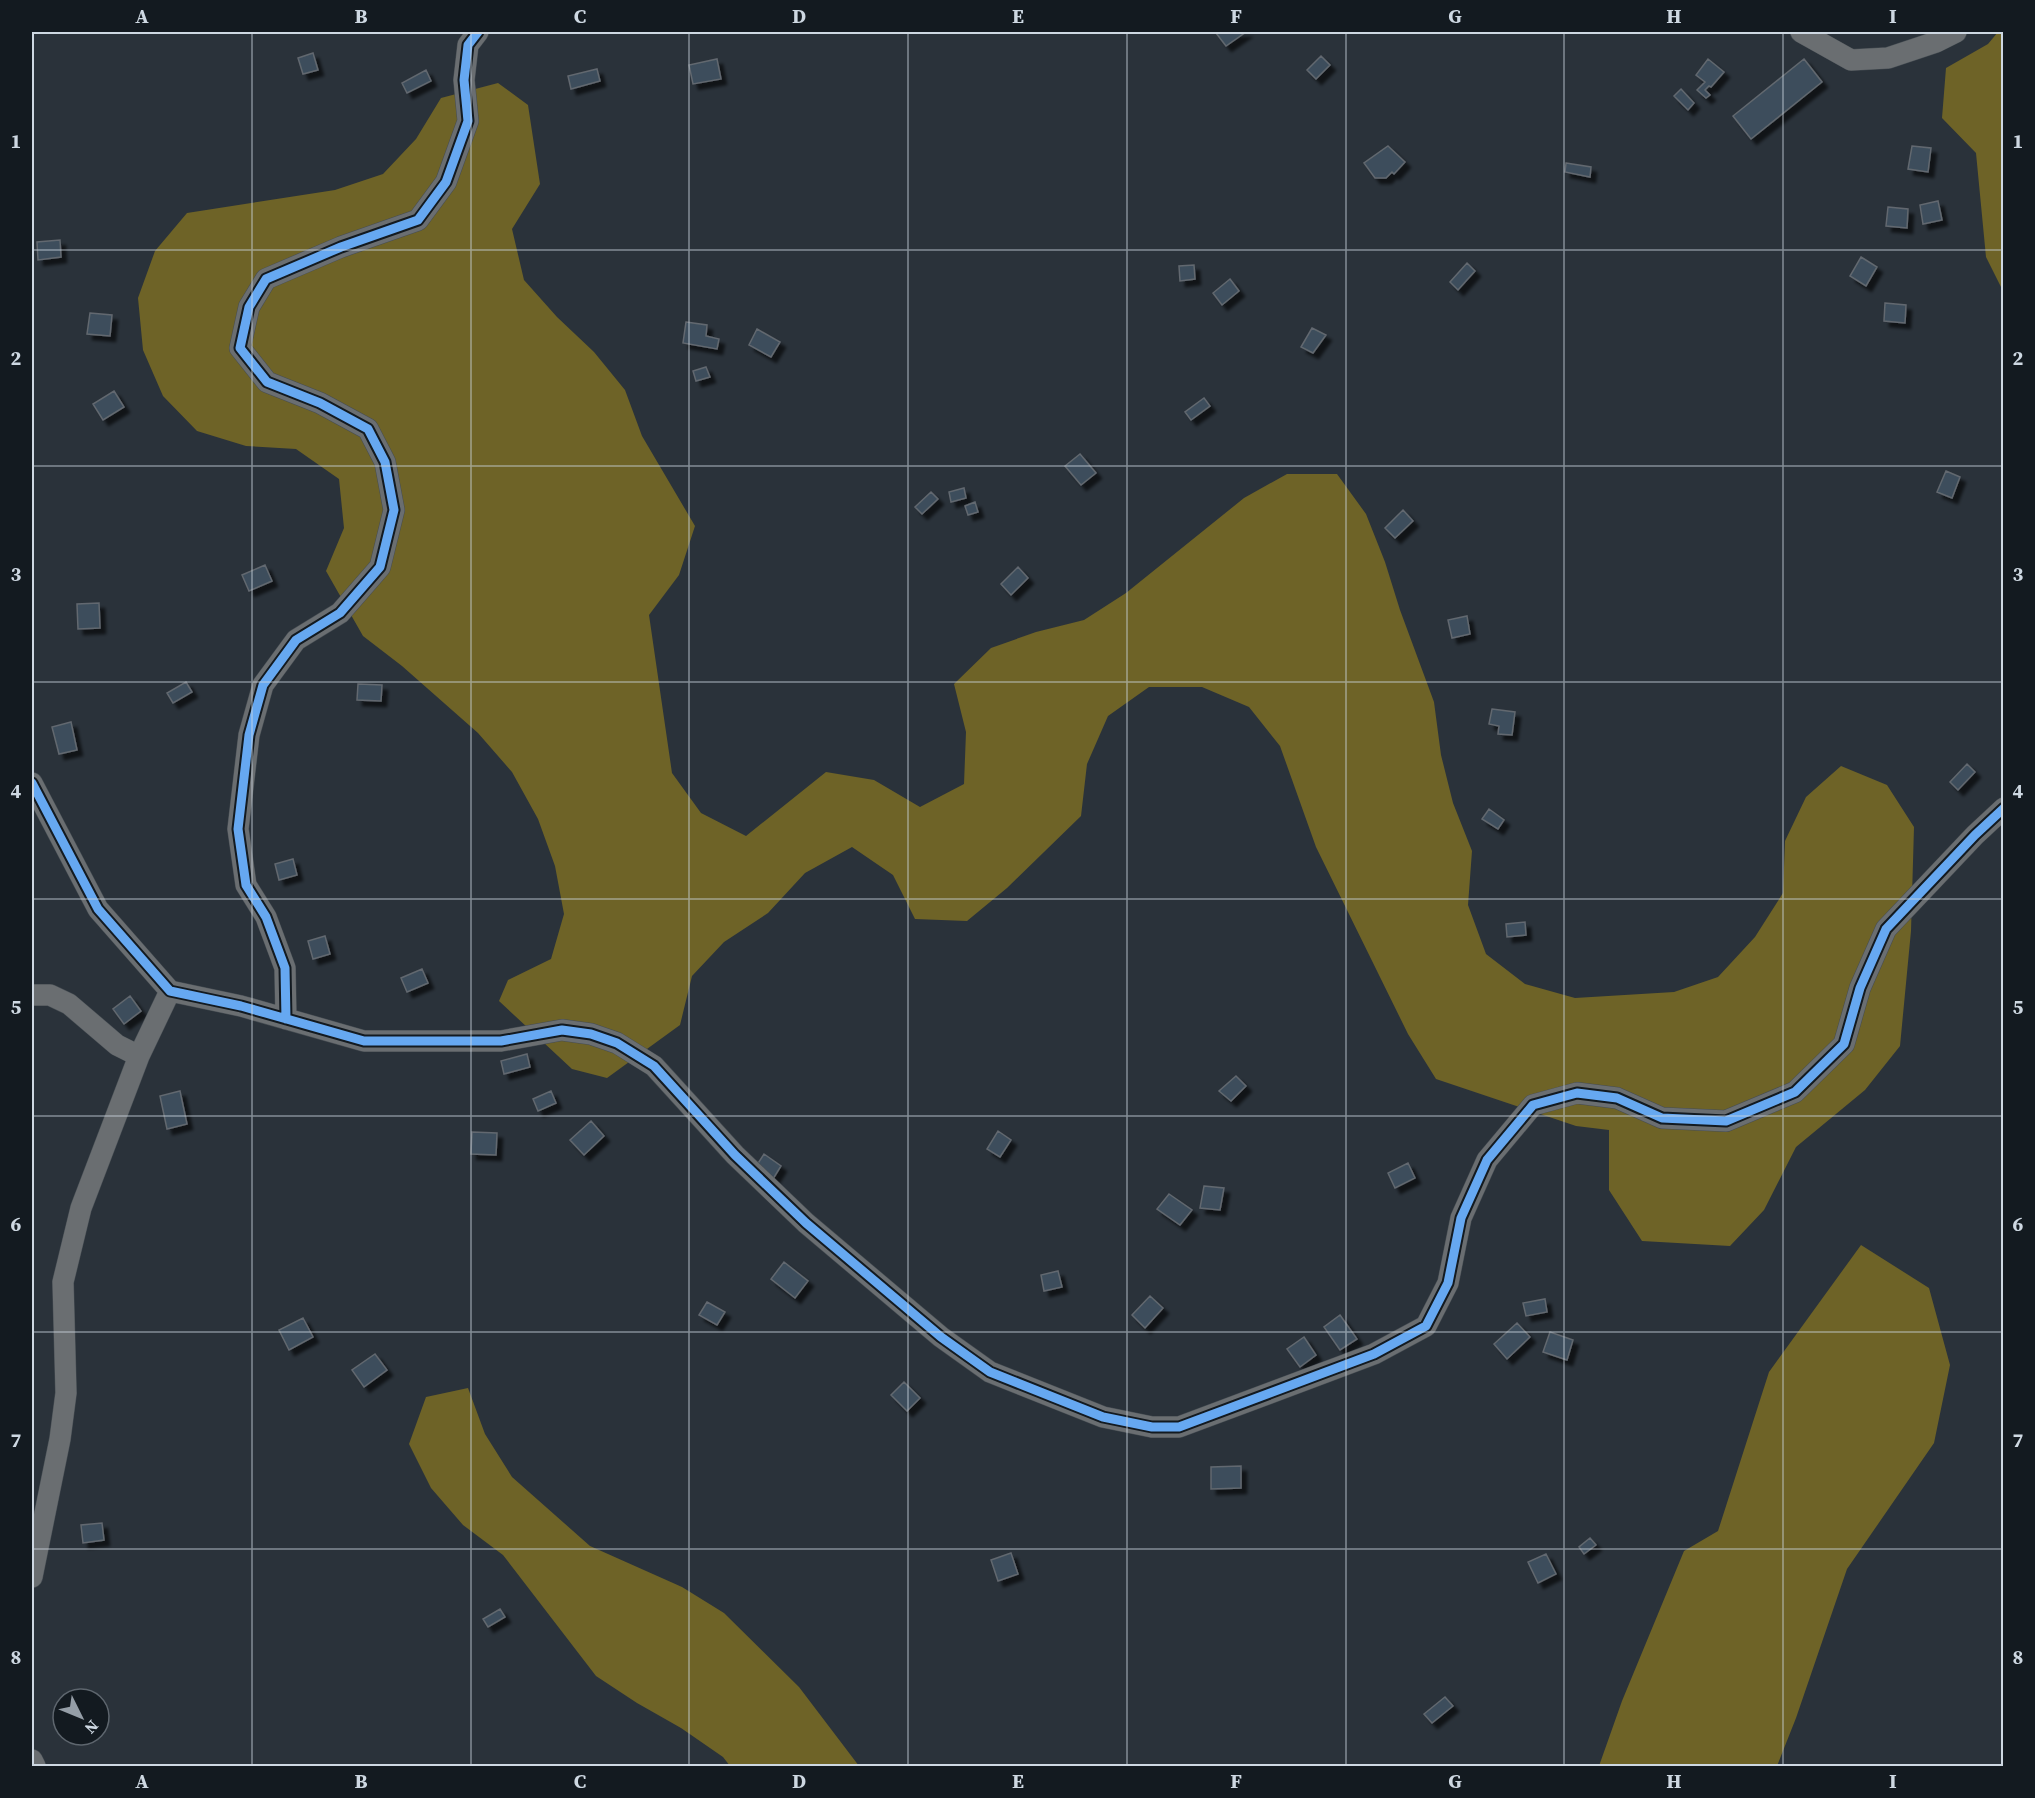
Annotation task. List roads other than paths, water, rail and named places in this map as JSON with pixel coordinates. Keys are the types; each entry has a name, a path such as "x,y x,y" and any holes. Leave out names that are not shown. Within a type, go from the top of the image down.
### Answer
{"street":[{"path":"286,1019 285,968 266,917 246,885 238,829 249,735 263,685 296,640 340,613 381,567 394,510 385,462 368,429 320,403 267,382 240,348 249,306 266,279 341,247 418,220 446,182 468,121 464,80 468,45 478,32"},
{"path":"1801,32 1851,60 1888,58 1936,42 1956,32"},
{"path":"32,783 98,909 170,991 241,1006 364,1041 501,1041 562,1030 591,1034 617,1043 654,1066 735,1155 806,1223 941,1337 990,1372 1103,1417 1152,1427 1179,1426 1374,1354 1426,1326 1448,1283 1461,1218 1486,1160 1533,1105 1577,1093 1617,1098 1662,1118 1726,1121 1795,1092 1844,1044 1860,988 1886,929 1975,835 2004,808"},
{"path":"32,1577 60,1439 66,1393 63,1282 81,1208 139,1056 170,991"},
{"path":"32,995 50,995 69,1004 117,1046 139,1056"},
{"path":"32,1760 35,1767"}]}
